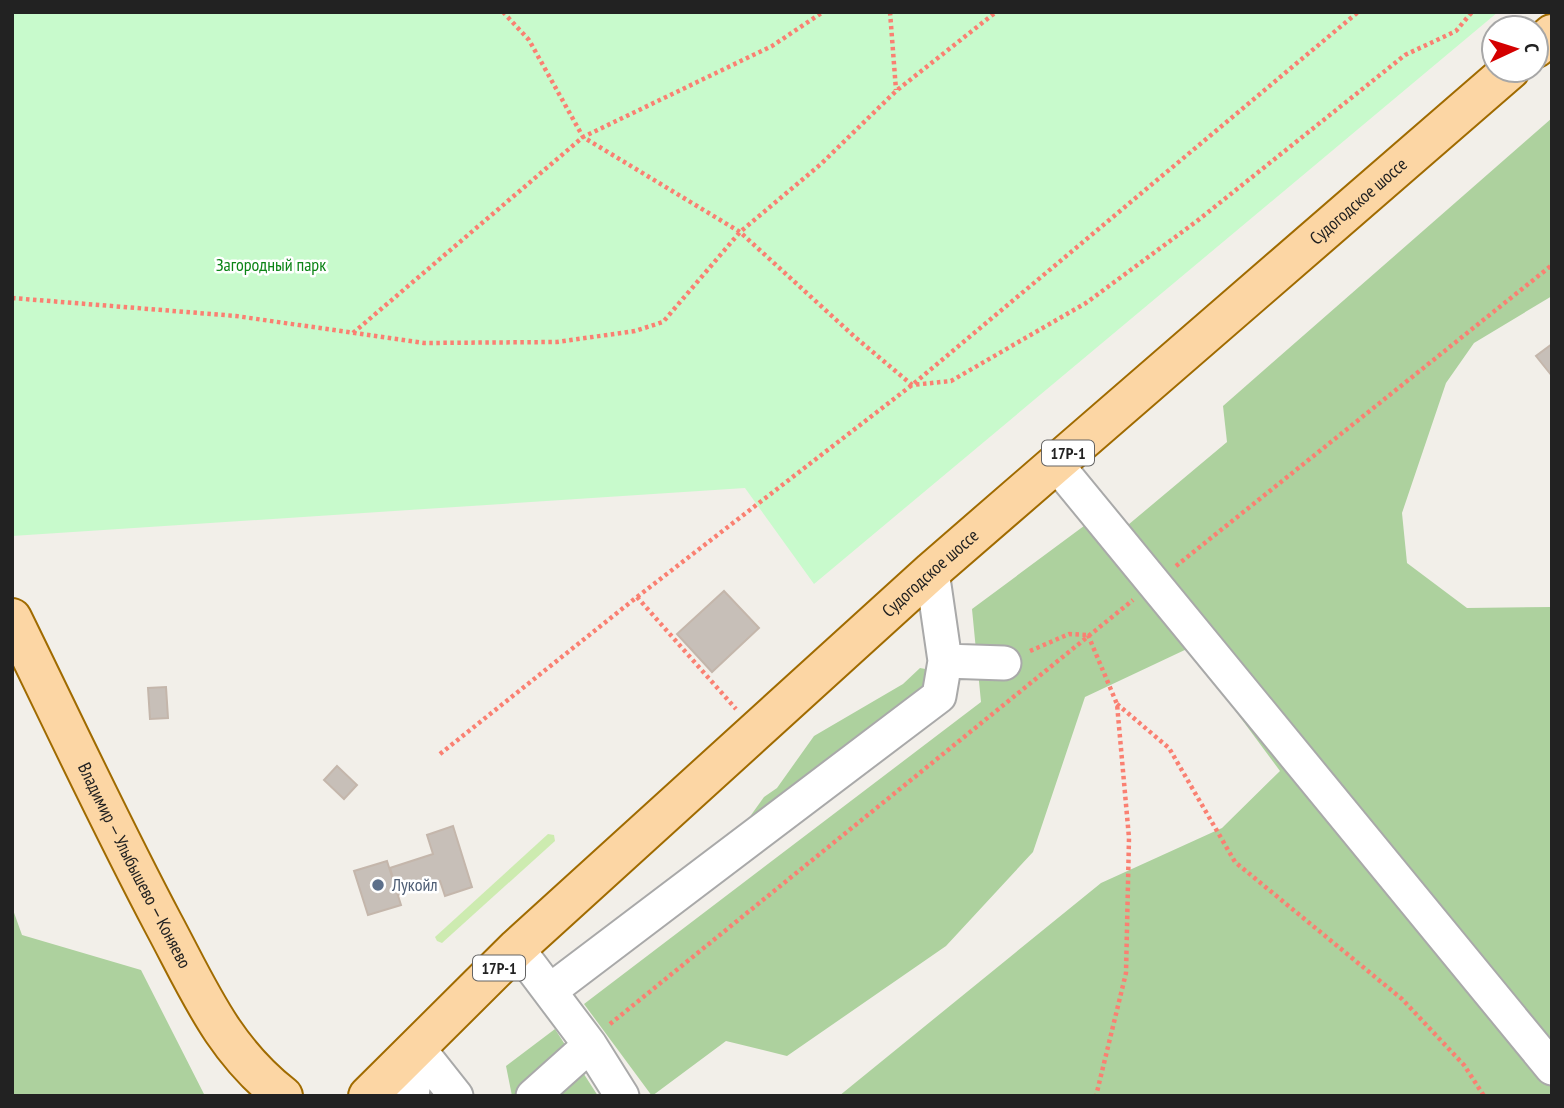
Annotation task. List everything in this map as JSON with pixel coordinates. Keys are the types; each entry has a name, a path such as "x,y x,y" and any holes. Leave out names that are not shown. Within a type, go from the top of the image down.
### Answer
{"main road":[{"name":"Судогодское шоссе","path":"368,1096 517,948 932,571 1494,84"},
{"name":"Владимир — Улыбышево — Коняево","path":"12,618 150,898 223,1035 264,1081 283,1096"}],"street":[{"path":"1056,464 1552,1068"},
{"path":"551,990 939,696 945,661 932,571"},
{"path":"945,661 1004,663"},
{"path":"517,948 551,990 622,1096"},
{"path":"533,1096 590,1045"},
{"path":"412,1096 418,1048"},
{"path":"418,1048 456,1096"}],"path":[{"path":"503,12 529,40 583,137 740,232 856,338 912,385 951,381 1086,303 1197,221 1405,55 1456,31 1472,12"},
{"path":"353,334 583,137 772,46 823,12"},
{"path":"890,12 896,91"},
{"path":"12,298 236,316 424,343 544,342 635,331 663,322 740,232 821,164 896,91 996,12"},
{"path":"440,754 636,597 912,385 1358,12"},
{"path":"590,1045 615,1019 1088,635 1552,265"},
{"path":"636,597 755,731"},
{"path":"1004,663 1069,634 1088,635"},
{"path":"1088,635 1117,704 1129,838 1126,973 1096,1096"},
{"path":"1117,704 1169,748 1235,862 1402,999 1464,1065 1485,1096"}],"green space":[{"name":"Загородный парк","path":"12,12 1498,12 1480,14 1480,27 814,584 745,488 12,536"},
{"path":"1552,118 1552,296 1474,343 1446,383 1402,513 1407,563 1467,608 1552,607 1552,1096 839,1096 1101,883 1222,828 1280,771 1189,648 1085,697 1033,852 946,946 787,1056 726,1041 652,1096 584,1004 981,702 972,609 1092,520 1122,530 1227,442 1223,406"},
{"path":"920,668 936,671 936,680 741,829 764,797 777,788 814,736 903,684"},
{"path":"548,834 554,835 555,841 442,943 437,941 435,937"},
{"path":"12,907 22,935 141,970 205,1096 12,1096"},
{"path":"555,1029 598,1096 512,1096 506,1066"}],"building":[{"path":"1552,344 1552,376 1536,356"},
{"path":"724,591 759,628 712,672 677,634"},
{"path":"166,687 168,718 150,719 148,688"},
{"path":"337,766 357,785 344,799 324,780"},
{"path":"453,826 472,887 445,896 440,881 398,895 390,868 433,854 427,835"},
{"path":"387,861 401,905 368,915 354,871"}],"place":[{"name":"Лукойл","path":"378,885"}]}
